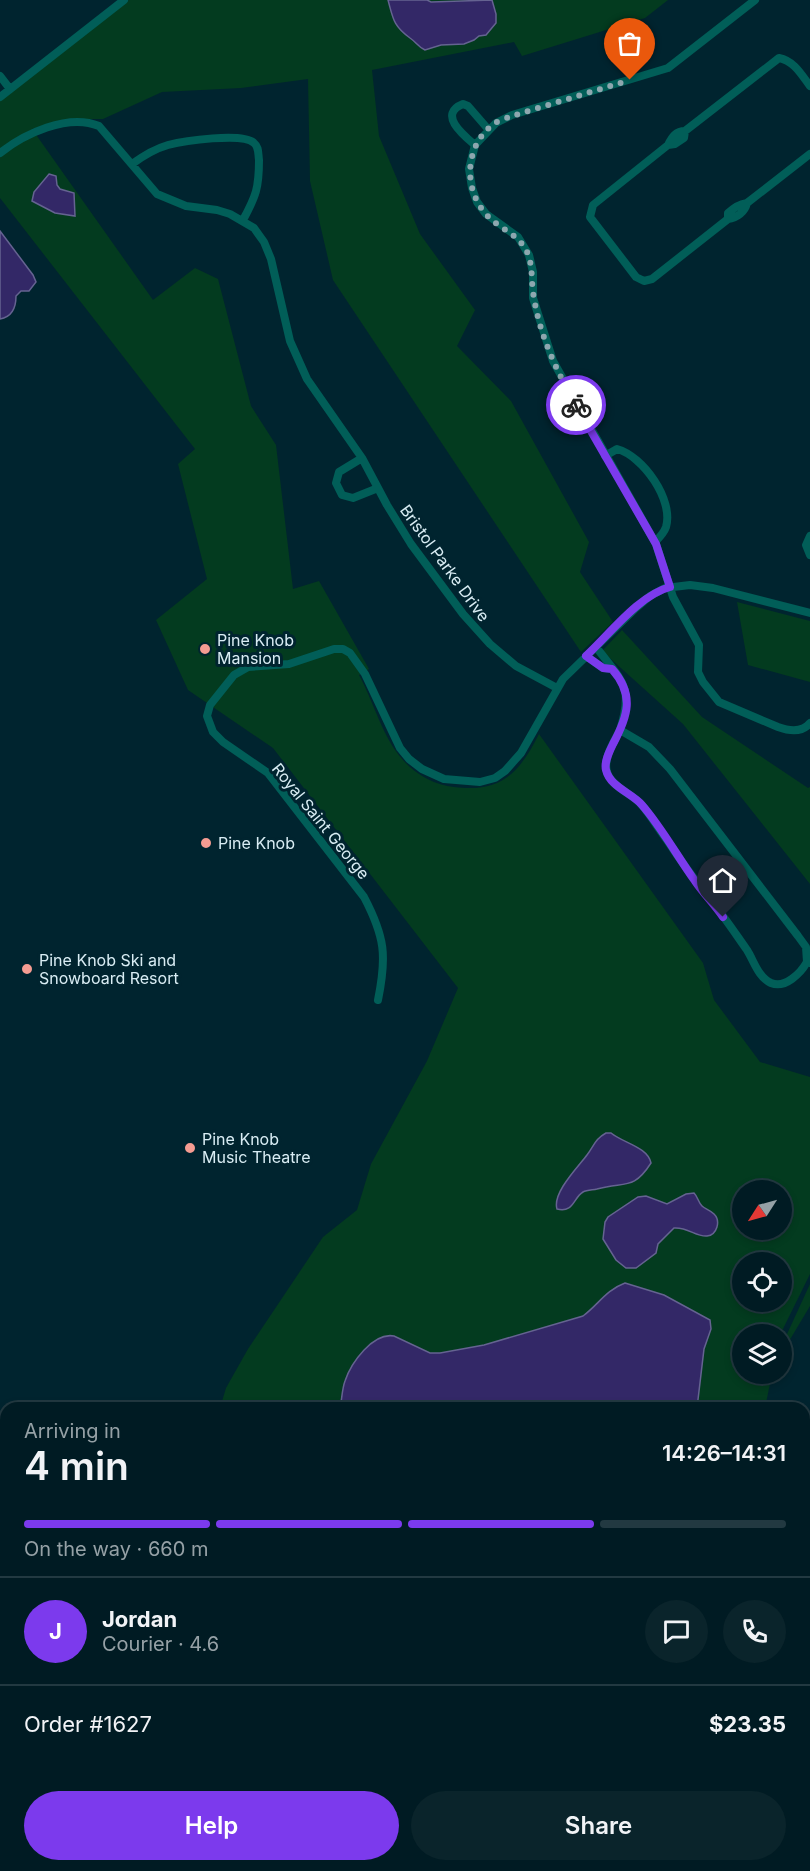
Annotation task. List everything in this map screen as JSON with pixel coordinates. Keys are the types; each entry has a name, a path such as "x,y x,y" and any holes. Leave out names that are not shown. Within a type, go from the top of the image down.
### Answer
{"street":[{"path":"0,97 124,0"},
{"path":"755,0 668,68 496,123 475,145 469,169 477,202 486,214 518,237 525,247 533,272 533,298 553,361 655,542 679,610 699,645 698,672 710,693 719,702 788,731 798,730 810,723"},
{"path":"810,86 793,64 786,59 779,58 685,132 680,131 672,137 668,145 594,205 590,217 636,277 644,281 652,279 728,219 741,214 746,210 747,203 810,154"},
{"path":"0,76 10,89"},
{"path":"475,145 453,122 452,111 463,104 468,106 488,129"},
{"name":"Bristol Parke Drive","path":"0,153 26,135 45,127 90,122 99,126 150,188 164,198 186,206 217,210 243,220 254,228 264,242 270,259 290,341 307,379 362,458 411,544 477,631 516,666 557,688"},
{"path":"132,164 149,152 169,145 241,138 252,141 258,148 259,183 254,200 243,220"},
{"path":"605,456 617,449 626,451 639,461 655,480 662,496 667,521 666,529 655,542"},
{"path":"362,458 339,472 336,483 342,495 353,498 378,488"},
{"path":"810,536 806,545 810,555"},
{"name":"Royal Saint George","path":"378,1000 383,969 383,942 375,917 364,897 268,773 223,742 213,732 207,716 210,705 234,675 248,667 289,664 334,649 350,653 365,675 400,748 409,759 422,769 444,779 480,782 495,778 513,761 530,737 563,679 650,596 670,587 690,585 713,588 810,613"},
{"path":"596,647 623,684 627,696 627,708 606,763 610,779 641,804 748,952 762,977 772,984 787,982 809,963 806,947 670,769 648,747 620,730"},
{"path":"586,656 603,668 612,669"}],"green space":[{"path":"129,0 668,0 645,18 522,56 514,42 372,70 379,136 420,234 475,310 457,346 511,401 589,542 580,572 613,622 581,652 333,280 310,181 308,79 241,88 162,92 103,119 82,119 32,129 153,300 195,268 218,279 251,406 276,445 293,589 319,581 369,669 359,675 389,741 403,760 420,775 433,782 454,787 484,787 506,778 515,770 524,760 539,734 703,963 714,1000 760,1062 810,1077 810,1274 792,1311 792,1252 732,1252 732,1312 791,1312 785,1324 732,1324 732,1384 770,1384 766,1402 222,1402 226,1388 248,1349 323,1237 357,1210 371,1164 427,1061 458,988 273,748 188,690 156,620 207,579 178,464 195,449 0,198 0,100"},
{"path":"737,602 810,621 810,682 748,665"},
{"path":"622,630 702,717 808,788 810,787 810,884 683,724 602,651"},
{"path":"810,1284 810,1306 792,1336 792,1324"}],"shaded area":[{"path":"388,0 427,0 431,2 492,0 496,23 486,35 464,44 441,45 425,50 404,34 397,25"},
{"path":"49,174 56,176 60,189 74,193 75,216 55,213 32,201 34,192"},
{"path":"0,231 36,282 29,291 21,291 16,296 12,311 8,316 0,319"},
{"path":"606,1133 611,1133 640,1149 651,1163 639,1178 628,1184 585,1191 567,1209 557,1209 558,1196 567,1180 597,1140"},
{"path":"694,1193 702,1206 716,1217 717,1224 713,1233 703,1236 674,1228 658,1244 656,1253 636,1268 626,1268 616,1260 603,1239 605,1222 608,1217 638,1197 646,1196 667,1204 686,1194"},
{"path":"625,1283 664,1295 710,1320 711,1329 704,1349 698,1402 341,1402 344,1384 352,1366 364,1350 378,1339 394,1336 430,1353 484,1345 583,1316 618,1286"}],"way so far":[{"path":"576,405 561,379 541,327 533,298 533,272 529,255 518,237 486,214 477,202 469,169 475,145 496,123 630,80"}],"place":[{"name":"Pine Knob Mansion","path":"205,649"},
{"name":"Pine Knob","path":"206,843"},
{"name":"Pine Knob Ski and Snowboard Resort","path":"27,969"},
{"name":"Pine Knob Music Theatre","path":"190,1148"}],"route":[{"path":"576,405 656,544 670,587 650,596 586,656 603,668 612,669 623,684 627,696 627,708 610,751 606,770 610,779 617,786 641,804 696,883 723,917"}]}
